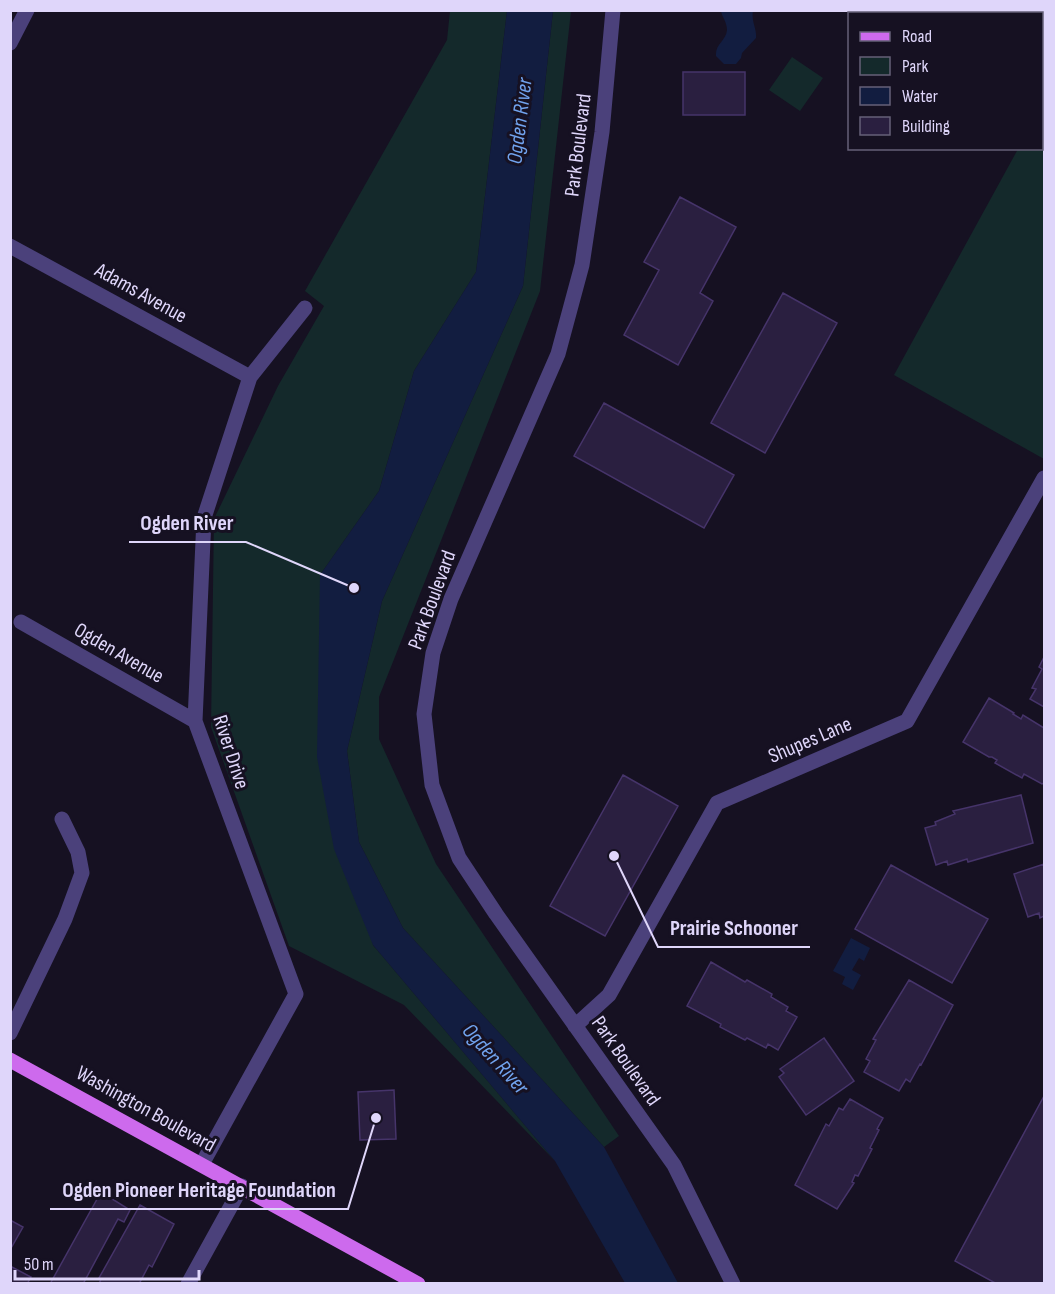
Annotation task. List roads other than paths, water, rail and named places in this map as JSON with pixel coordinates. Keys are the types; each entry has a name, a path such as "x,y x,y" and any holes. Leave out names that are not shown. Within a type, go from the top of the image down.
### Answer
{"main road":[{"name":"Washington Boulevard","path":"10,1060 242,1186 397,1278 418,1284"}],"street":[{"path":"10,43 27,10"},
{"name":"Park Boulevard","path":"613,10 602,132 584,254 558,354 451,599 433,653 424,714 432,785 459,858 496,914 674,1165 733,1284"},
{"name":"Adams Avenue","path":"10,246 250,377"},
{"name":"River Drive","path":"202,1164 296,994 195,721 204,518 250,377 305,308"},
{"name":"Shupes Lane","path":"575,1026 609,995 717,803 907,721 1044,478"},
{"name":"Ogden Avenue","path":"21,622 195,721"},
{"path":"10,1033 65,919 82,873 78,852 63,819"},
{"path":"188,1284 242,1186"}],"water":[{"name":"Ogden River","path":"507,11 553,11 523,286 382,601 347,751 359,842 403,928 604,1147 678,1283 625,1283 555,1161 373,945 334,849 317,757 320,575 379,491 414,371 476,272"},
{"path":"721,11 753,11 756,38 742,53 736,64 724,64 716,56 717,48 727,30"},
{"path":"851,938 870,948 864,961 859,958 852,970 861,975 853,990 842,984 845,977 833,971"}],"place":[{"name":"Ogden River","path":"354,588"},
{"name":"Prairie Schooner","path":"614,856"},
{"name":"Ogden Pioneer Heritage Foundation","path":"376,1118"}]}
